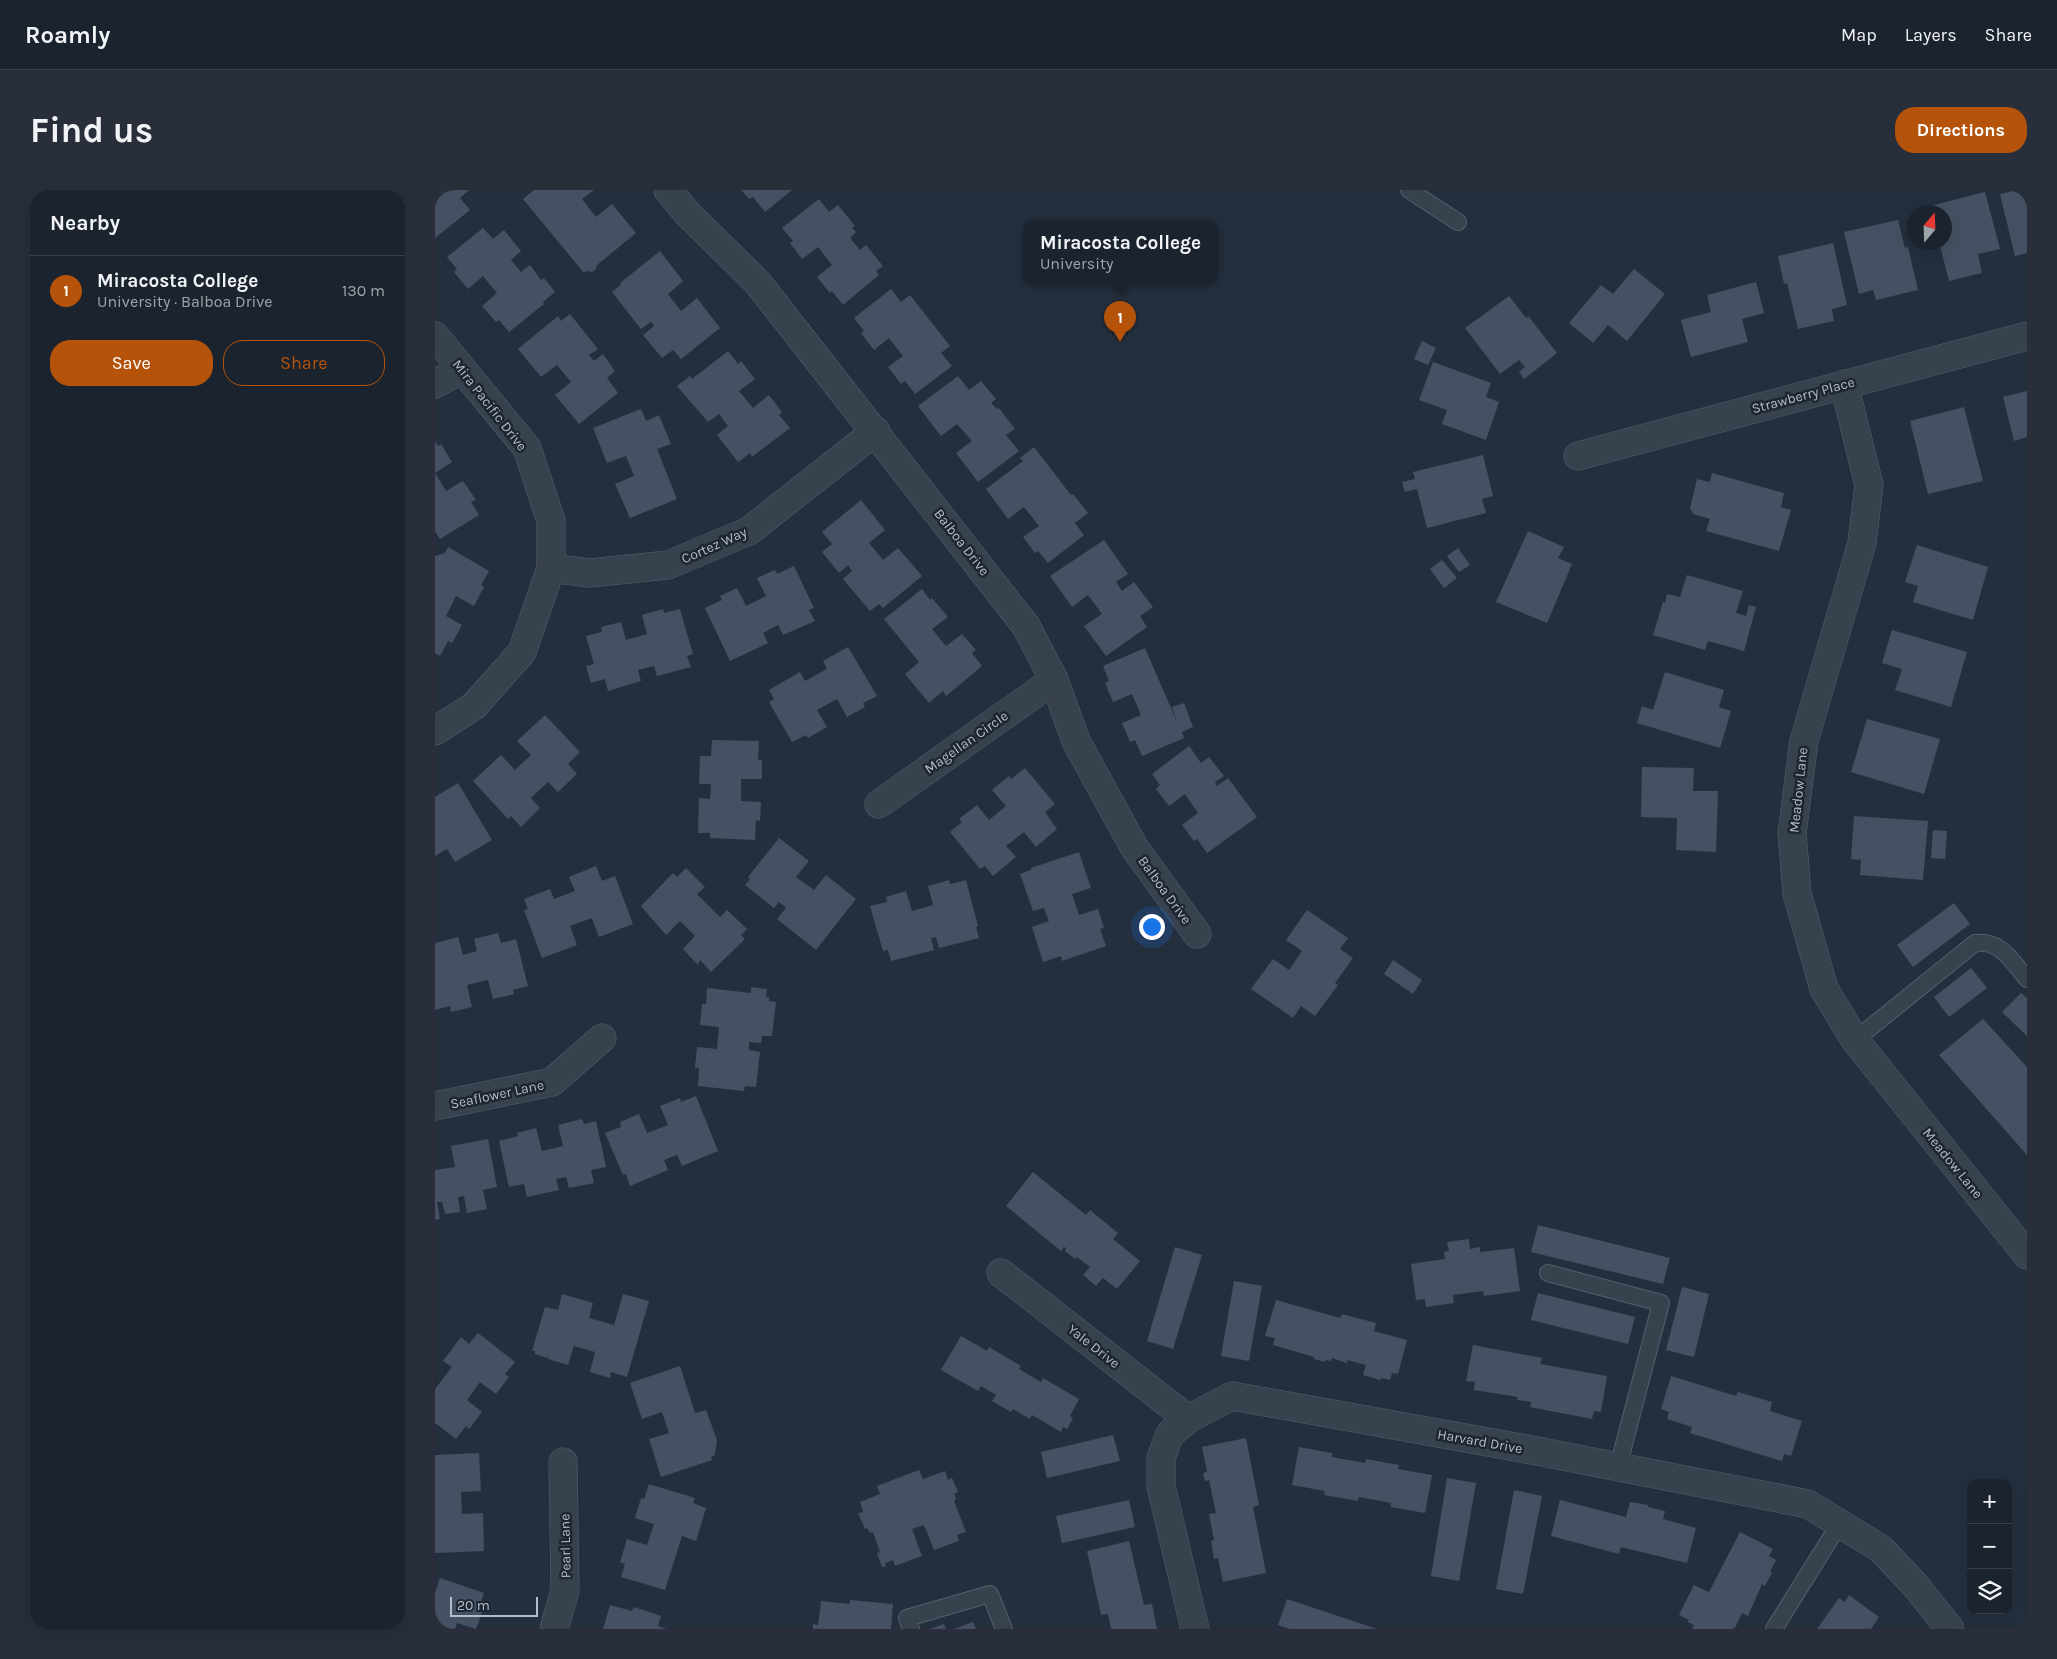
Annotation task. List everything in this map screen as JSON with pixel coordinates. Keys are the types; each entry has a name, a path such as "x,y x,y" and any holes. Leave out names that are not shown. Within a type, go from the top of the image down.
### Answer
{"street":[{"name":"Balboa Drive","path":"668,190 687,213 759,283 1026,626 1054,680 1075,741 1134,847 1197,934"},
{"name":"Mira Pacific Drive","path":"435,336 527,448 551,521 551,568 522,652 474,706 435,731"},
{"name":"Strawberry Place","path":"1578,456 2027,336"},
{"path":"435,384 462,369"},
{"name":"Meadow Lane","path":"1844,384 1869,485 1862,543 1804,741 1792,833 1797,893 1824,989 1855,1040 2027,1255"},
{"name":"Cortez Way","path":"551,568 589,573 668,565 677,562 749,531 875,431"},
{"name":"Magellan Circle","path":"879,804 1054,680"},
{"name":"Seaflower Lane","path":"435,1106 552,1082 602,1038"},
{"name":"Yale Drive","path":"1001,1273 1188,1418"},
{"name":"Harvard Drive","path":"1195,1629 1161,1486 1161,1458 1169,1434 1188,1418 1232,1396 1808,1504 1881,1549 1915,1585 1951,1629"},
{"name":"Pearl Lane","path":"554,1629 565,1590 563,1462"}],"lane":[{"path":"1409,190 1458,222"},
{"path":"1855,1040 1949,966 1975,943 1987,941 2001,948 2027,978"},
{"path":"1548,1273 1661,1303 1618,1467"},
{"path":"1774,1629 1839,1523"},
{"path":"911,1629 907,1618 990,1594 1004,1629"}],"building":[{"path":"435,190 469,190 460,198 470,210 435,238"},
{"path":"534,190 594,190 582,199 596,217 612,204 636,233 597,265 596,269 592,272 587,271 584,273 523,199"},
{"path":"741,190 792,190 765,212 753,197 749,199"},
{"path":"2027,190 2027,253 2015,256 2000,194"},
{"path":"1985,192 2000,249 1978,254 1982,273 1949,281 1941,250 1952,250 1952,205 1934,205"},
{"path":"819,199 829,212 838,205 855,226 852,228 856,232 850,238 860,250 866,245 883,266 876,271 879,275 843,305 817,277 832,265 818,247 802,259 790,243 793,241 782,228"},
{"path":"1898,220 1905,248 1907,247 1909,250 1918,290 1876,300 1873,290 1859,294 1844,232"},
{"path":"483,228 493,239 504,230 521,251 511,260 521,272 530,265 541,280 544,278 555,292 543,302 544,304 509,332 499,320 496,322 482,306 497,293 483,276 468,289 454,272 457,269 447,257"},
{"path":"1833,243 1847,305 1832,309 1834,321 1798,329 1787,283 1784,284 1778,256"},
{"path":"660,251 683,281 668,294 681,311 697,298 720,328 681,359 673,350 662,358 643,335 654,326 651,322 641,329 612,292 621,285 620,283"},
{"path":"1634,269 1665,294 1627,341 1608,325 1593,343 1569,323 1601,285 1613,294"},
{"path":"1756,282 1764,313 1742,319 1748,342 1691,357 1681,320 1711,312 1707,295"},
{"path":"891,289 901,302 910,295 950,346 941,353 952,366 915,394 905,381 901,384 888,367 903,356 889,338 874,350 861,333 864,331 854,318"},
{"path":"1509,296 1526,318 1529,317 1557,353 1524,379 1519,372 1525,367 1519,360 1500,374 1465,328"},
{"path":"570,314 598,349 589,355 594,361 603,354 615,371 607,378 618,393 579,424 555,395 571,382 557,365 541,377 518,349 558,316 561,321"},
{"path":"1422,341 1436,348 1428,365 1414,359"},
{"path":"728,351 738,364 741,361 755,379 739,391 753,408 769,395 782,412 779,415 790,428 752,457 750,453 738,462 717,435 728,426 719,414 708,422 677,386 690,376 692,379"},
{"path":"1433,362 1491,383 1486,397 1499,402 1486,440 1442,424 1447,410 1419,400"},
{"path":"958,376 969,390 981,381 996,399 991,403 997,409 999,408 1015,429 1006,435 1019,451 978,482 956,453 972,441 957,424 941,436 918,406"},
{"path":"2027,391 2027,437 2014,441 2003,397"},
{"path":"1964,407 1983,481 1928,494 1910,421"},
{"path":"641,409 646,421 659,415 671,444 657,449 677,499 630,518 615,484 634,476 626,456 607,463 593,428"},
{"path":"435,441 438,446 441,444 452,462 435,473"},
{"path":"1034,447 1071,495 1073,494 1088,513 1075,523 1084,535 1048,563 1038,551 1035,553 1023,537 1039,526 1024,507 1008,519 986,489 1023,461 1020,458"},
{"path":"1483,455 1493,496 1482,499 1486,513 1427,528 1417,489 1405,492 1402,482 1415,479 1413,472"},
{"path":"435,473 446,491 463,481 476,500 471,502 479,515 440,539 435,531"},
{"path":"1712,473 1784,493 1781,507 1791,510 1779,551 1706,531 1710,519 1693,514 1690,508 1697,479 1710,482"},
{"path":"861,500 885,530 869,543 883,560 898,548 922,576 883,608 879,604 870,611 843,579 852,571 848,565 839,573 822,552 832,544 822,532"},
{"path":"1528,531 1564,547 1558,558 1572,564 1547,623 1496,602"},
{"path":"1104,540 1128,574 1116,582 1122,591 1134,582 1153,607 1140,616 1147,627 1106,656 1084,626 1102,614 1088,595 1072,607 1050,576"},
{"path":"1917,545 1988,567 1973,620 1913,602 1918,586 1905,582"},
{"path":"448,547 489,571 481,585 484,587 474,606 456,596 446,616 462,625 452,643 448,641 440,656 435,653 435,556 445,553"},
{"path":"1458,548 1470,565 1459,572 1447,556"},
{"path":"1442,560 1457,578 1444,588 1430,569"},
{"path":"794,566 814,608 809,610 815,621 783,635 778,625 763,633 768,643 730,661 705,608 722,600 720,596 737,588 746,606 766,596 757,578 775,570 777,574"},
{"path":"1687,575 1743,591 1736,613 1746,616 1749,605 1756,607 1744,651 1708,641 1705,650 1653,635 1667,594 1680,597"},
{"path":"922,589 930,600 932,598 948,617 932,629 946,646 962,634 976,650 972,653 982,666 946,696 943,691 929,703 905,674 919,662 884,619"},
{"path":"663,609 664,613 680,609 693,654 687,656 691,667 657,676 654,666 638,670 641,681 608,691 605,679 591,683 586,666 594,664 586,636 602,632 601,627 621,622 626,640 647,634 642,615"},
{"path":"1892,630 1967,652 1951,707 1895,690 1902,669 1882,663"},
{"path":"848,647 877,696 863,703 865,707 847,717 837,699 817,710 827,727 808,738 806,735 792,742 769,702 774,699 769,690 800,672 805,681 827,669 823,661"},
{"path":"1145,648 1177,722 1172,707 1184,703 1193,727 1182,732 1184,738 1142,756 1135,740 1130,742 1122,723 1141,715 1132,694 1113,702 1105,683 1109,681 1103,666"},
{"path":"1665,672 1724,690 1719,707 1731,711 1720,748 1637,723 1642,706 1653,710"},
{"path":"545,715 580,752 568,764 577,774 558,792 548,782 531,798 540,808 521,827 511,816 508,819 473,781 501,755 515,770 531,755 517,741"},
{"path":"1867,719 1940,739 1924,794 1851,772"},
{"path":"712,740 759,741 758,760 762,760 762,779 741,779 741,801 761,802 760,821 756,820 755,840 710,838 710,833 698,833 699,798 710,799 711,784 699,784 700,756 711,756"},
{"path":"1189,746 1201,763 1209,757 1224,776 1215,782 1217,786 1228,778 1257,817 1207,853 1197,839 1194,841 1182,825 1198,813 1185,794 1169,806 1156,789 1160,785 1152,774"},
{"path":"1642,767 1694,768 1693,791 1718,791 1716,852 1676,850 1677,818 1641,817"},
{"path":"1025,768 1055,804 1045,812 1057,829 1036,847 1024,832 1006,846 1016,857 993,876 985,866 980,869 950,832 962,822 959,819 977,805 989,820 1006,806 992,790 1009,776 1011,779"},
{"path":"458,783 492,840 455,862 447,849 435,856 435,797"},
{"path":"1854,816 1928,821 1923,880 1860,875 1861,860 1851,859"},
{"path":"1933,830 1947,831 1945,859 1931,858"},
{"path":"779,838 809,861 796,877 814,890 826,875 856,899 816,950 777,919 786,908 779,902 774,908 745,885 750,879 748,877"},
{"path":"1079,852 1091,888 1072,894 1079,915 1098,909 1104,928 1100,929 1106,946 1062,961 1061,956 1043,962 1032,927 1049,921 1044,908 1033,911 1020,874 1031,870 1031,868"},
{"path":"596,866 602,881 615,876 633,924 599,937 592,918 570,926 577,945 542,958 524,910 528,909 524,899 550,889 554,899 575,891 569,877"},
{"path":"686,868 705,887 697,894 720,917 727,910 747,929 741,935 745,939 711,972 700,960 698,965 683,949 695,936 680,921 666,935 641,906 673,873 677,877"},
{"path":"949,880 950,884 966,880 978,926 976,927 979,938 939,948 936,937 931,938 934,950 891,961 888,950 883,951 870,906 887,902 886,897 906,891 912,911 933,905 928,886"},
{"path":"1954,903 1970,924 1913,967 1897,945"},
{"path":"1307,910 1348,938 1340,949 1353,958 1335,983 1338,985 1315,1016 1301,1006 1293,1018 1251,989 1273,959 1289,970 1302,951 1286,940"},
{"path":"498,933 501,943 516,939 528,986 513,990 514,994 493,999 488,980 467,985 472,1007 451,1012 450,1006 435,1010 435,943 458,937 463,955 477,951 474,939"},
{"path":"1393,960 1422,980 1413,994 1384,974"},
{"path":"1971,968 1987,988 1949,1017 1934,997"},
{"path":"751,987 767,989 766,997 769,997 769,1001 776,1002 772,1036 762,1036 761,1043 749,1042 749,1050 760,1052 756,1087 745,1086 744,1091 698,1086 699,1068 695,1068 697,1047 717,1049 719,1027 700,1025 702,1004 706,1004 707,988 751,993"},
{"path":"2021,993 2027,998 2027,1036 2002,1012"},
{"path":"1983,1019 2027,1067 2027,1155 1939,1055"},
{"path":"696,1096 718,1151 682,1166 677,1155 664,1160 668,1170 630,1186 626,1174 623,1175 605,1133 621,1127 620,1122 639,1114 647,1133 668,1125 660,1106 680,1098 681,1102"},
{"path":"582,1119 584,1124 596,1121 606,1167 591,1170 594,1183 569,1188 566,1177 556,1179 559,1190 527,1197 524,1184 509,1187 499,1141 518,1136 517,1133 536,1128 542,1151 563,1146 558,1125"},
{"path":"488,1139 497,1187 483,1190 487,1209 467,1213 464,1196 458,1197 460,1212 445,1214 442,1202 437,1202 440,1219 435,1220 435,1170 455,1167 451,1146"},
{"path":"1033,1172 1086,1215 1090,1210 1118,1233 1113,1239 1140,1261 1117,1289 1103,1278 1096,1286 1083,1275 1090,1267 1077,1257 1075,1259 1065,1251 1066,1248 1064,1247 1061,1251 1006,1206"},
{"path":"1538,1225 1670,1258 1663,1284 1531,1252"},
{"path":"1469,1239 1470,1249 1480,1247 1480,1252 1514,1248 1520,1291 1484,1296 1483,1291 1453,1295 1454,1303 1426,1307 1425,1299 1416,1300 1411,1264 1445,1259 1444,1252 1449,1251 1447,1242"},
{"path":"1175,1247 1202,1255 1173,1349 1147,1341"},
{"path":"1234,1281 1262,1286 1249,1361 1221,1356"},
{"path":"1682,1287 1709,1294 1694,1357 1666,1350"},
{"path":"1538,1293 1635,1317 1628,1344 1531,1320"},
{"path":"562,1294 593,1303 589,1318 614,1325 623,1294 649,1301 627,1377 611,1372 610,1378 590,1372 595,1352 574,1346 568,1365 548,1359 548,1355 547,1358 532,1351 545,1307 558,1310"},
{"path":"1276,1300 1340,1318 1342,1314 1376,1323 1374,1331 1407,1340 1398,1374 1392,1373 1390,1380 1381,1378 1380,1380 1363,1375 1366,1365 1347,1360 1347,1363 1332,1358 1331,1361 1326,1360 1325,1362 1273,1345 1275,1338 1265,1336"},
{"path":"478,1333 515,1362 505,1374 509,1377 496,1394 480,1382 467,1400 482,1412 469,1429 466,1426 456,1439 435,1423 435,1389 452,1367 443,1361 461,1337 469,1344"},
{"path":"961,1336 987,1351 989,1347 1021,1366 1019,1369 1041,1382 1043,1378 1079,1399 1070,1416 1073,1418 1067,1429 1063,1427 1061,1432 1032,1415 1030,1419 1013,1409 1011,1412 992,1401 996,1395 981,1386 978,1391 941,1370"},
{"path":"1473,1345 1542,1358 1540,1364 1607,1376 1601,1412 1594,1411 1592,1419 1530,1407 1531,1402 1517,1400 1518,1397 1474,1390 1475,1382 1466,1381"},
{"path":"680,1366 695,1413 706,1410 717,1440 715,1455 711,1457 712,1460 661,1477 649,1439 669,1433 662,1412 642,1419 630,1383"},
{"path":"1671,1376 1736,1396 1738,1392 1772,1402 1770,1411 1802,1421 1791,1456 1784,1454 1782,1461 1690,1433 1692,1427 1667,1419 1669,1412 1661,1409"},
{"path":"1113,1435 1120,1461 1047,1478 1041,1452"},
{"path":"1246,1438 1259,1505 1253,1507 1266,1573 1223,1582 1218,1558 1214,1559 1211,1541 1214,1540 1209,1514 1216,1513 1209,1480 1205,1481 1203,1473 1207,1472 1202,1447"},
{"path":"1299,1447 1332,1453 1332,1457 1365,1463 1366,1459 1399,1465 1398,1469 1432,1475 1425,1513 1391,1507 1391,1503 1359,1497 1358,1501 1324,1495 1325,1491 1292,1485"},
{"path":"479,1453 481,1491 461,1492 462,1514 483,1513 484,1551 435,1553 435,1455"},
{"path":"919,1470 923,1479 945,1471 948,1480 952,1478 958,1492 954,1494 956,1499 954,1501 966,1532 957,1535 959,1541 934,1550 924,1525 912,1529 922,1556 895,1566 893,1560 885,1563 886,1566 882,1567 877,1553 880,1552 873,1532 870,1533 867,1528 865,1529 858,1513 863,1512 860,1502 880,1494 877,1486"},
{"path":"1447,1478 1476,1483 1459,1581 1431,1576"},
{"path":"649,1484 695,1498 693,1503 706,1508 696,1541 682,1536 665,1590 621,1577 625,1564 620,1562 627,1539 647,1545 654,1524 635,1518 641,1498 644,1499"},
{"path":"1514,1490 1542,1496 1523,1594 1496,1589"},
{"path":"1129,1500 1135,1527 1062,1543 1056,1516"},
{"path":"1560,1500 1626,1517 1630,1502 1648,1505 1648,1507 1665,1511 1663,1519 1696,1528 1687,1563 1621,1547 1619,1554 1551,1536"},
{"path":"1740,1532 1773,1549 1769,1556 1776,1560 1770,1572 1772,1573 1765,1586 1762,1584 1748,1616 1742,1613 1733,1629 1692,1629 1694,1625 1679,1615 1694,1585 1709,1592"},
{"path":"1129,1541 1144,1605 1152,1604 1157,1629 1111,1629 1108,1614 1101,1615 1087,1551"},
{"path":"440,1578 484,1593 479,1608 483,1610 476,1629 457,1623 455,1629 435,1629 435,1593"},
{"path":"1849,1595 1879,1617 1871,1629 1817,1629 1839,1598 1845,1602"},
{"path":"1287,1599 1377,1629 1290,1629 1278,1625"},
{"path":"850,1600 893,1604 891,1629 813,1629 813,1624 818,1625 821,1601 850,1604"},
{"path":"610,1605 632,1611 634,1607 661,1616 658,1626 667,1629 603,1629"},
{"path":"973,1622 976,1629 954,1629"},
{"path":"944,1624 946,1629 930,1629"}],"place":[{"name":"Miracosta College","path":"1120,342"}]}
